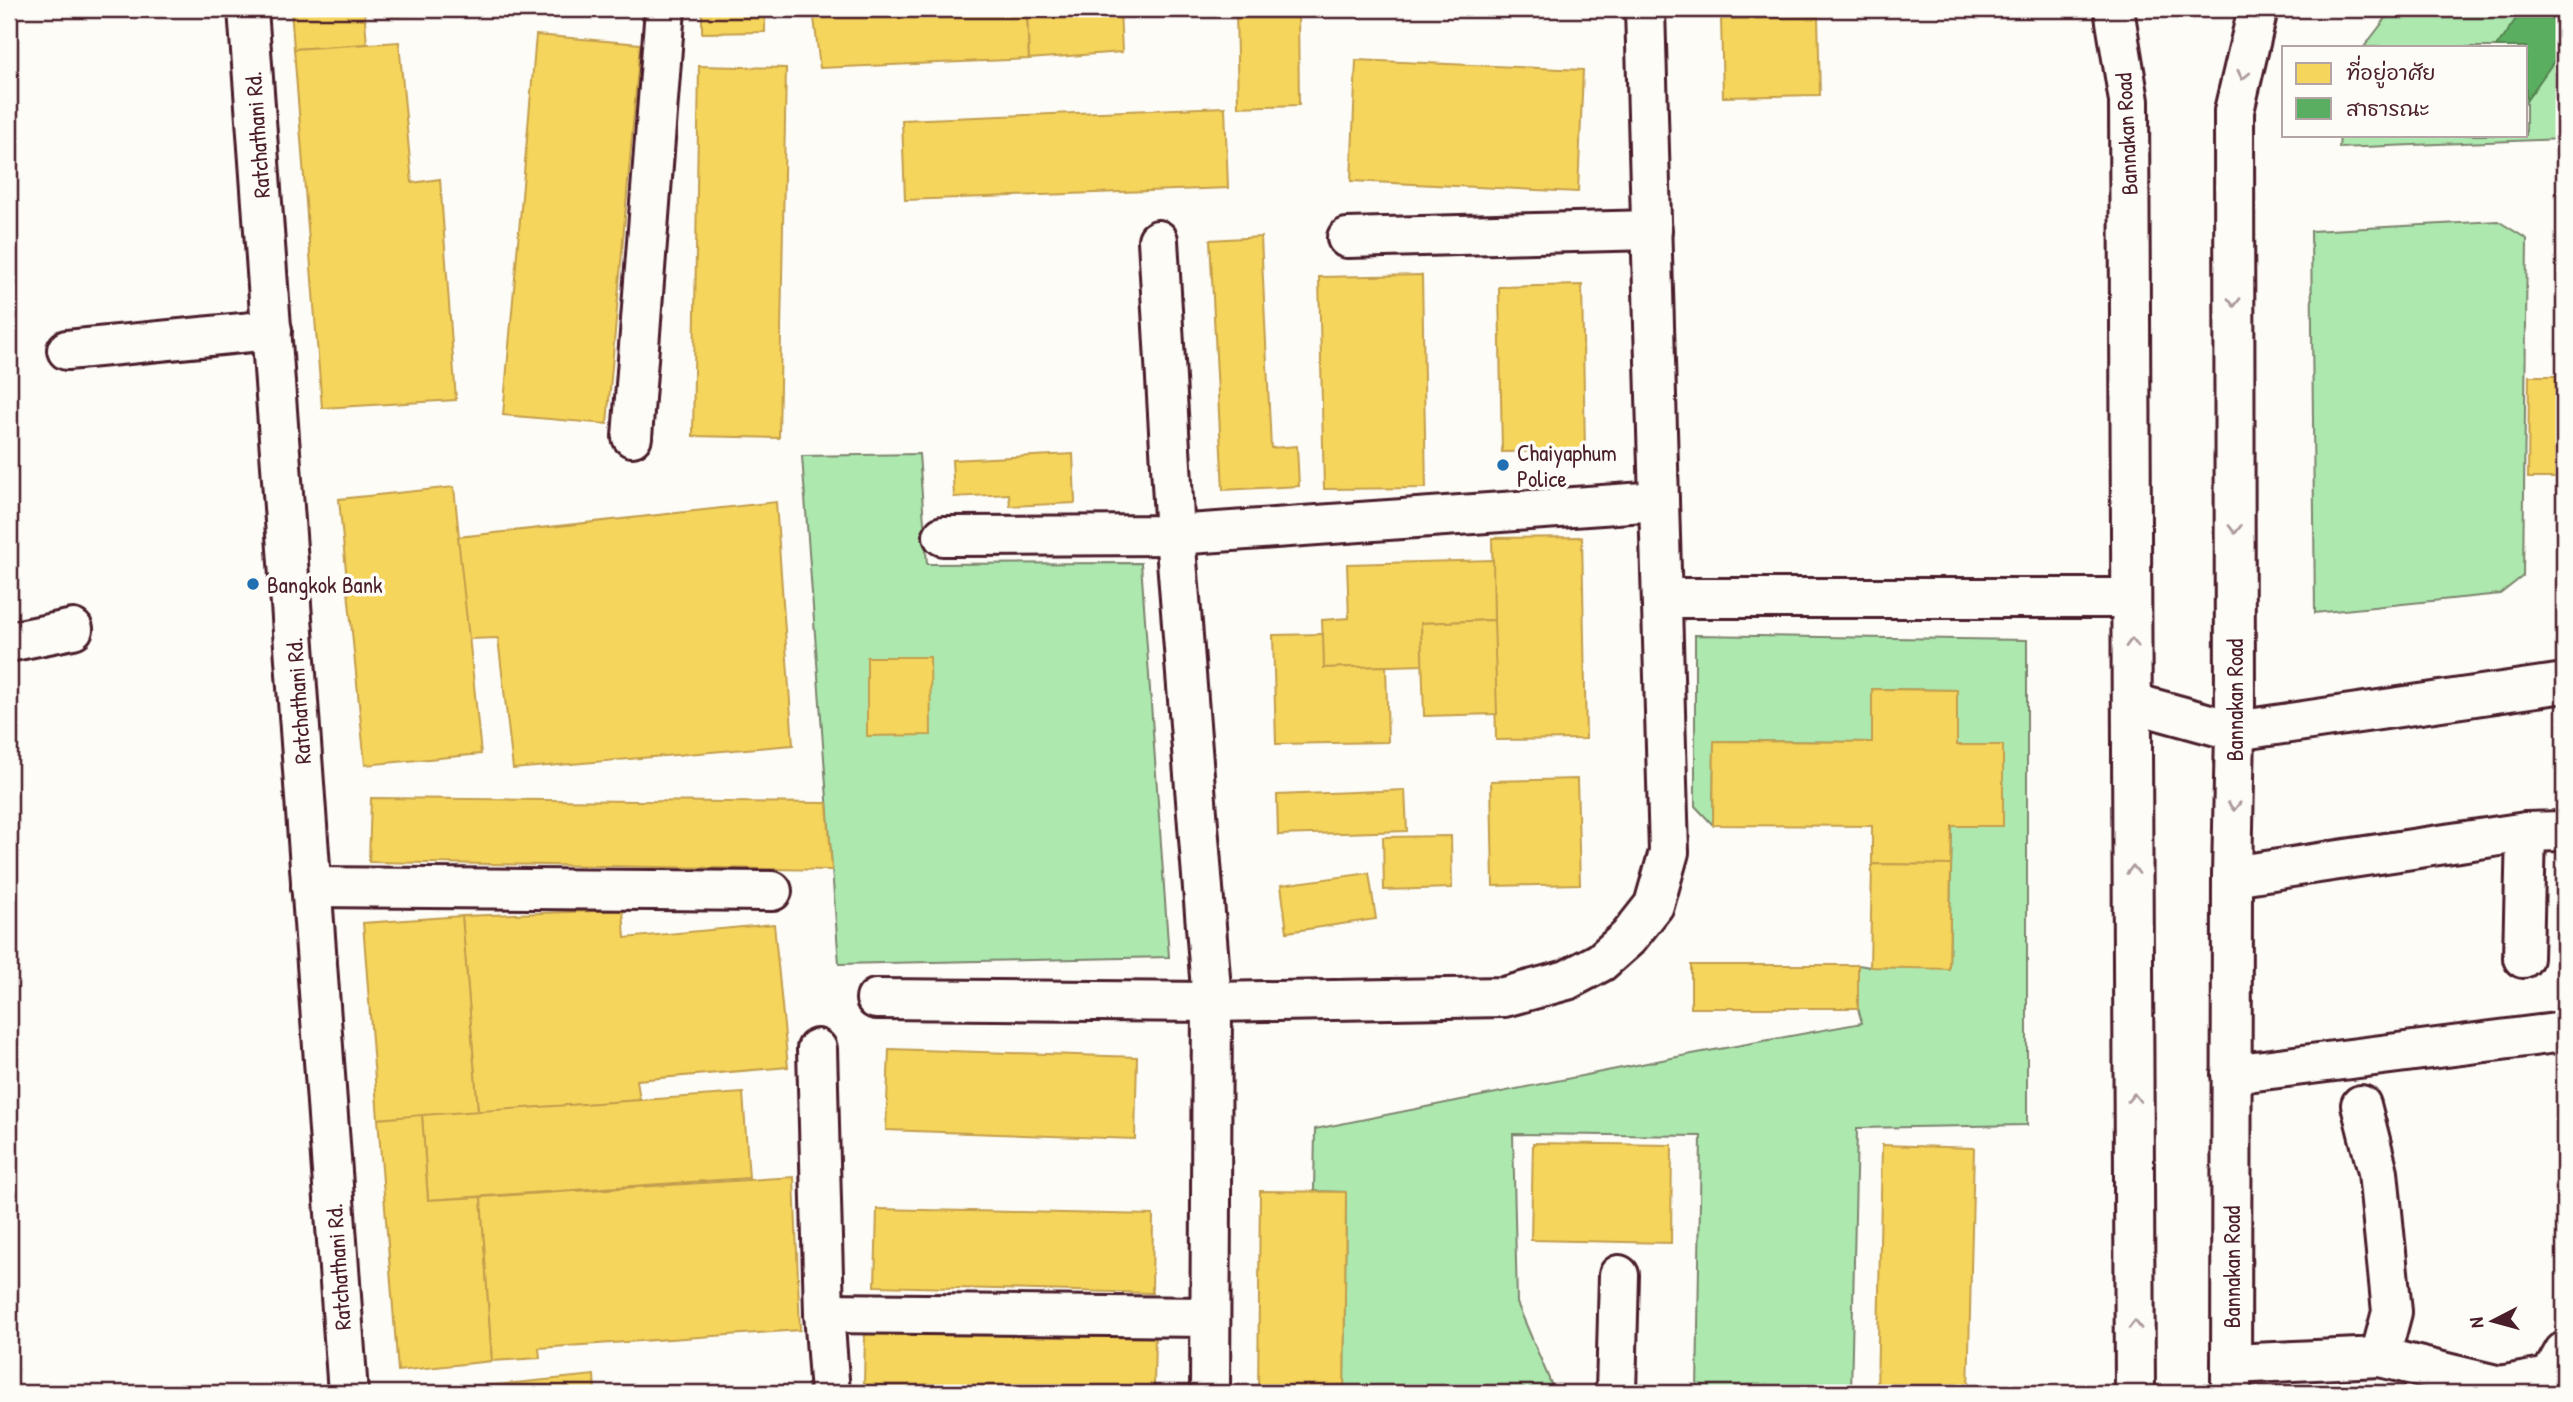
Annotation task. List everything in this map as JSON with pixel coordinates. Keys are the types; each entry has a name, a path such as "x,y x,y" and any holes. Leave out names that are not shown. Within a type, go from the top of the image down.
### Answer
{"main road":[{"name":"Ratchathani Rd.","path":"248,9 348,1393"},
{"path":"632,438 665,9"},
{"path":"876,999 1212,1002 1504,997 1567,980 1601,962 1628,938 1654,905 1669,852 1645,9"},
{"name":"Bannakan Road","path":"2114,9 2129,101 2135,1393"},
{"name":"Bannakan Road","path":"2231,1378 2235,731 2234,111 2258,9"},
{"path":"1347,238 1651,230"},
{"path":"1158,240 1175,534 1212,1002 1210,1393"},
{"path":"67,350 272,330"},
{"path":"943,537 1175,534 1659,501"},
{"path":"1662,598 2131,598"},
{"path":"9,642 74,629"},
{"path":"2133,703 2235,731 2564,682"},
{"path":"2232,877 2526,832 2564,831"},
{"path":"2524,958 2526,832"},
{"path":"311,887 772,891"},
{"path":"2231,1074 2564,1032"},
{"path":"817,1049 824,1313 830,1393"},
{"path":"2361,1105 2378,1172 2392,1312 2380,1357"},
{"path":"1616,1393 1619,1275"},
{"path":"824,1313 1210,1317"},
{"path":"2231,1378 2380,1357 2500,1386 2550,1377 2564,1352"}],"green space":[{"path":"2393,9 2564,9 2564,139 2339,148 2340,136 2528,136 2528,46 2365,46"},
{"path":"2498,221 2527,239 2523,576 2500,594 2315,613 2311,231"},
{"path":"919,454 927,564 1141,563 1169,957 839,964 802,456"},
{"path":"1695,635 2027,640 2027,1125 1857,1128 1851,1393 1697,1393 1701,1136 1513,1134 1517,1303 1555,1393 1344,1393 1346,1192 1314,1191 1315,1129 1862,1023 1858,1008 1858,965 1949,968 1952,826 2003,826 2003,745 1957,745 1957,690 1873,689 1872,742 1714,741 1713,825 1695,806"}],"building: ที่อยู่อาศัย":[{"path":"291,9 364,9 367,44 294,49"},
{"path":"392,9 538,9 392,16"},
{"path":"702,9 765,9 765,32 702,33"},
{"path":"813,9 1027,9 1029,59 820,68"},
{"path":"1027,9 1120,9 1122,52 1029,59"},
{"path":"1154,9 1236,9 1236,13 1154,16"},
{"path":"1236,9 1298,9 1299,105 1238,107"},
{"path":"1818,17 1820,95 1723,97 1721,19"},
{"path":"536,35 640,44 607,424 503,415"},
{"path":"399,42 412,183 440,179 456,400 322,408 294,49"},
{"path":"1356,60 1583,70 1578,192 1351,181"},
{"path":"699,66 786,68 779,438 693,436"},
{"path":"1225,107 1228,188 905,200 902,120"},
{"path":"1261,237 1271,448 1297,446 1299,486 1223,490 1210,240"},
{"path":"1422,275 1426,488 1324,489 1319,277"},
{"path":"1582,285 1585,451 1502,452 1499,287"},
{"path":"2529,376 2564,376 2564,478 2528,478"},
{"path":"1073,454 1075,503 1010,506 1009,494 954,497 952,460"},
{"path":"454,487 481,754 365,765 339,499"},
{"path":"776,502 793,745 513,769 498,638 469,639 458,537"},
{"path":"1582,537 1586,739 1496,740 1492,538"},
{"path":"1493,560 1494,620 1421,623 1423,665 1324,668 1322,620 1349,618 1347,564"},
{"path":"1494,620 1497,714 1424,716 1421,623"},
{"path":"1323,634 1324,668 1386,666 1388,742 1276,744 1273,635"},
{"path":"867,657 930,657 931,735 867,736"},
{"path":"1872,689 1957,690 1957,745 2003,745 2003,826 1952,826 1951,865 1872,864 1872,826 1713,825 1714,741 1872,742"},
{"path":"1577,779 1580,884 1493,886 1491,781"},
{"path":"1405,790 1407,831 1278,835 1277,795"},
{"path":"371,798 827,803 832,870 369,862"},
{"path":"1451,836 1452,888 1384,890 1383,837"},
{"path":"1872,864 1951,865 1949,969 1870,967"},
{"path":"1369,873 1376,919 1287,932 1281,885"},
{"path":"623,910 625,938 774,924 788,1067 637,1080 640,1100 478,1112 462,916"},
{"path":"462,916 478,1112 378,1119 363,923"},
{"path":"1691,965 1858,965 1858,1008 1691,1008"},
{"path":"889,1049 1137,1057 1135,1139 886,1130"},
{"path":"743,1093 749,1178 428,1200 422,1115"},
{"path":"422,1115 428,1200 481,1197 492,1361 398,1371 378,1119"},
{"path":"1533,1143 1672,1145 1671,1243 1531,1240"},
{"path":"1882,1145 1974,1148 1968,1393 1877,1393"},
{"path":"794,1177 800,1330 539,1348 540,1358 492,1361 481,1197"},
{"path":"1260,1191 1346,1192 1344,1393 1258,1393"},
{"path":"877,1209 1153,1215 1152,1293 875,1286"},
{"path":"865,1329 1155,1333 1154,1390 864,1386"},
{"path":"594,1375 595,1393 506,1393 506,1384"},
{"path":"506,1384 506,1393 400,1393 400,1391"}],"building: สาธารณะ":[{"path":"2523,9 2564,9 2564,47 2528,98 2528,46 2497,46"}],"place":[{"name":"Chaiyaphum Police","path":"1503,465"},
{"name":"Bangkok Bank","path":"253,584"}]}
